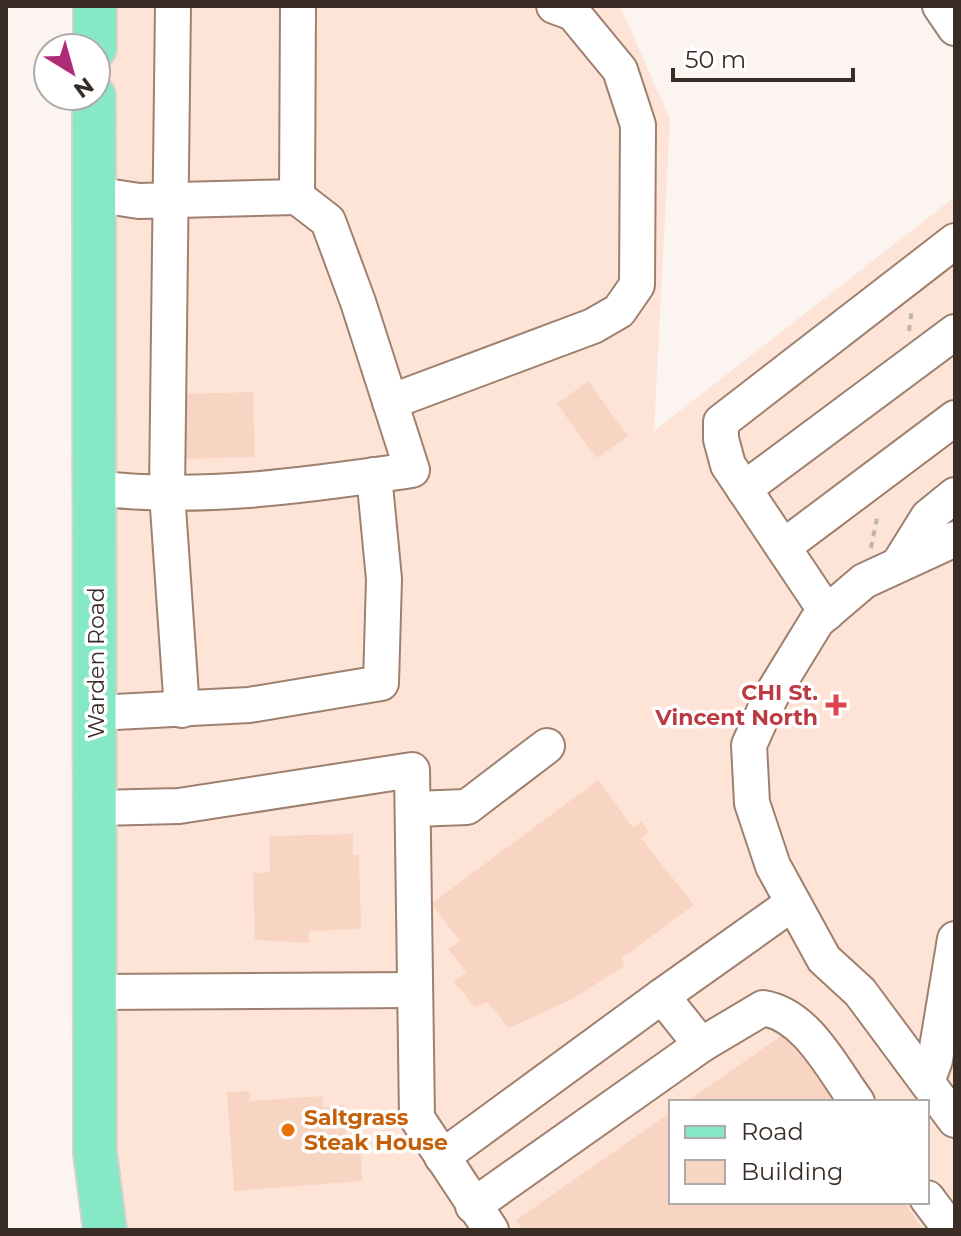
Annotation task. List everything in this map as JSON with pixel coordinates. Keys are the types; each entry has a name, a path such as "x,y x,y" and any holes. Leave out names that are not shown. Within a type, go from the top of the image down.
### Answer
{"main road":[{"path":"95,6 95,32"},
{"name":"Warden Road","path":"94,112 95,1153 105,1230"}],"street":[{"path":"173,6 167,493 182,710"},
{"path":"297,197 298,6"},
{"path":"390,402 593,326 619,311 637,285 638,125 620,70 573,13 554,6"},
{"path":"940,6 955,28"},
{"path":"93,194 139,201 297,197 328,221 412,470 288,488 139,494 95,488"},
{"path":"827,613 728,465 721,439 721,422 955,241"},
{"path":"744,489 955,332"},
{"path":"783,547 955,418"},
{"path":"96,713 249,705 381,683 384,579 374,475"},
{"path":"899,564 928,517 955,495"},
{"path":"939,1069 824,959 773,866 752,803 749,745 771,696 817,621 864,581 955,539"},
{"path":"414,809 467,807 547,746"},
{"path":"97,808 179,806 412,770 417,1118 482,1218 701,1045 763,1008 782,1011 801,1026 856,1100"},
{"path":"442,1157 793,903"},
{"path":"955,939 939,1069 955,1120"},
{"path":"97,992 414,990"},
{"path":"662,996 701,1045"},
{"path":"929,1201 951,1230"}],"shaded area":[{"path":"108,6 620,6 670,119 654,431 955,197 955,1230 112,1230 108,112 112,112 112,32 108,32"}],"building":[{"path":"588,381 628,436 597,458 557,404"},
{"path":"253,392 255,457 180,459 178,394"},
{"path":"598,780 633,828 641,821 649,832 641,838 694,905 622,958 625,966 570,1000 509,1028 487,1002 475,1007 454,982 466,972 448,949 460,941 431,904"},
{"path":"353,834 353,855 359,855 361,929 309,931 309,943 255,940 253,873 270,872 269,836"},
{"path":"787,1032 834,1100 689,1100"},
{"name":"Saltgrass Steak House","path":"249,1091 250,1101 323,1096 323,1107 345,1105 348,1154 361,1153 362,1181 234,1191 227,1092"},
{"path":"669,1113 669,1204 905,1204 923,1230 523,1230 516,1220"}],"place":[{"name":"CHI St. Vincent North","path":"836,705"},
{"name":"Saltgrass Steak House","path":"288,1130"}]}
